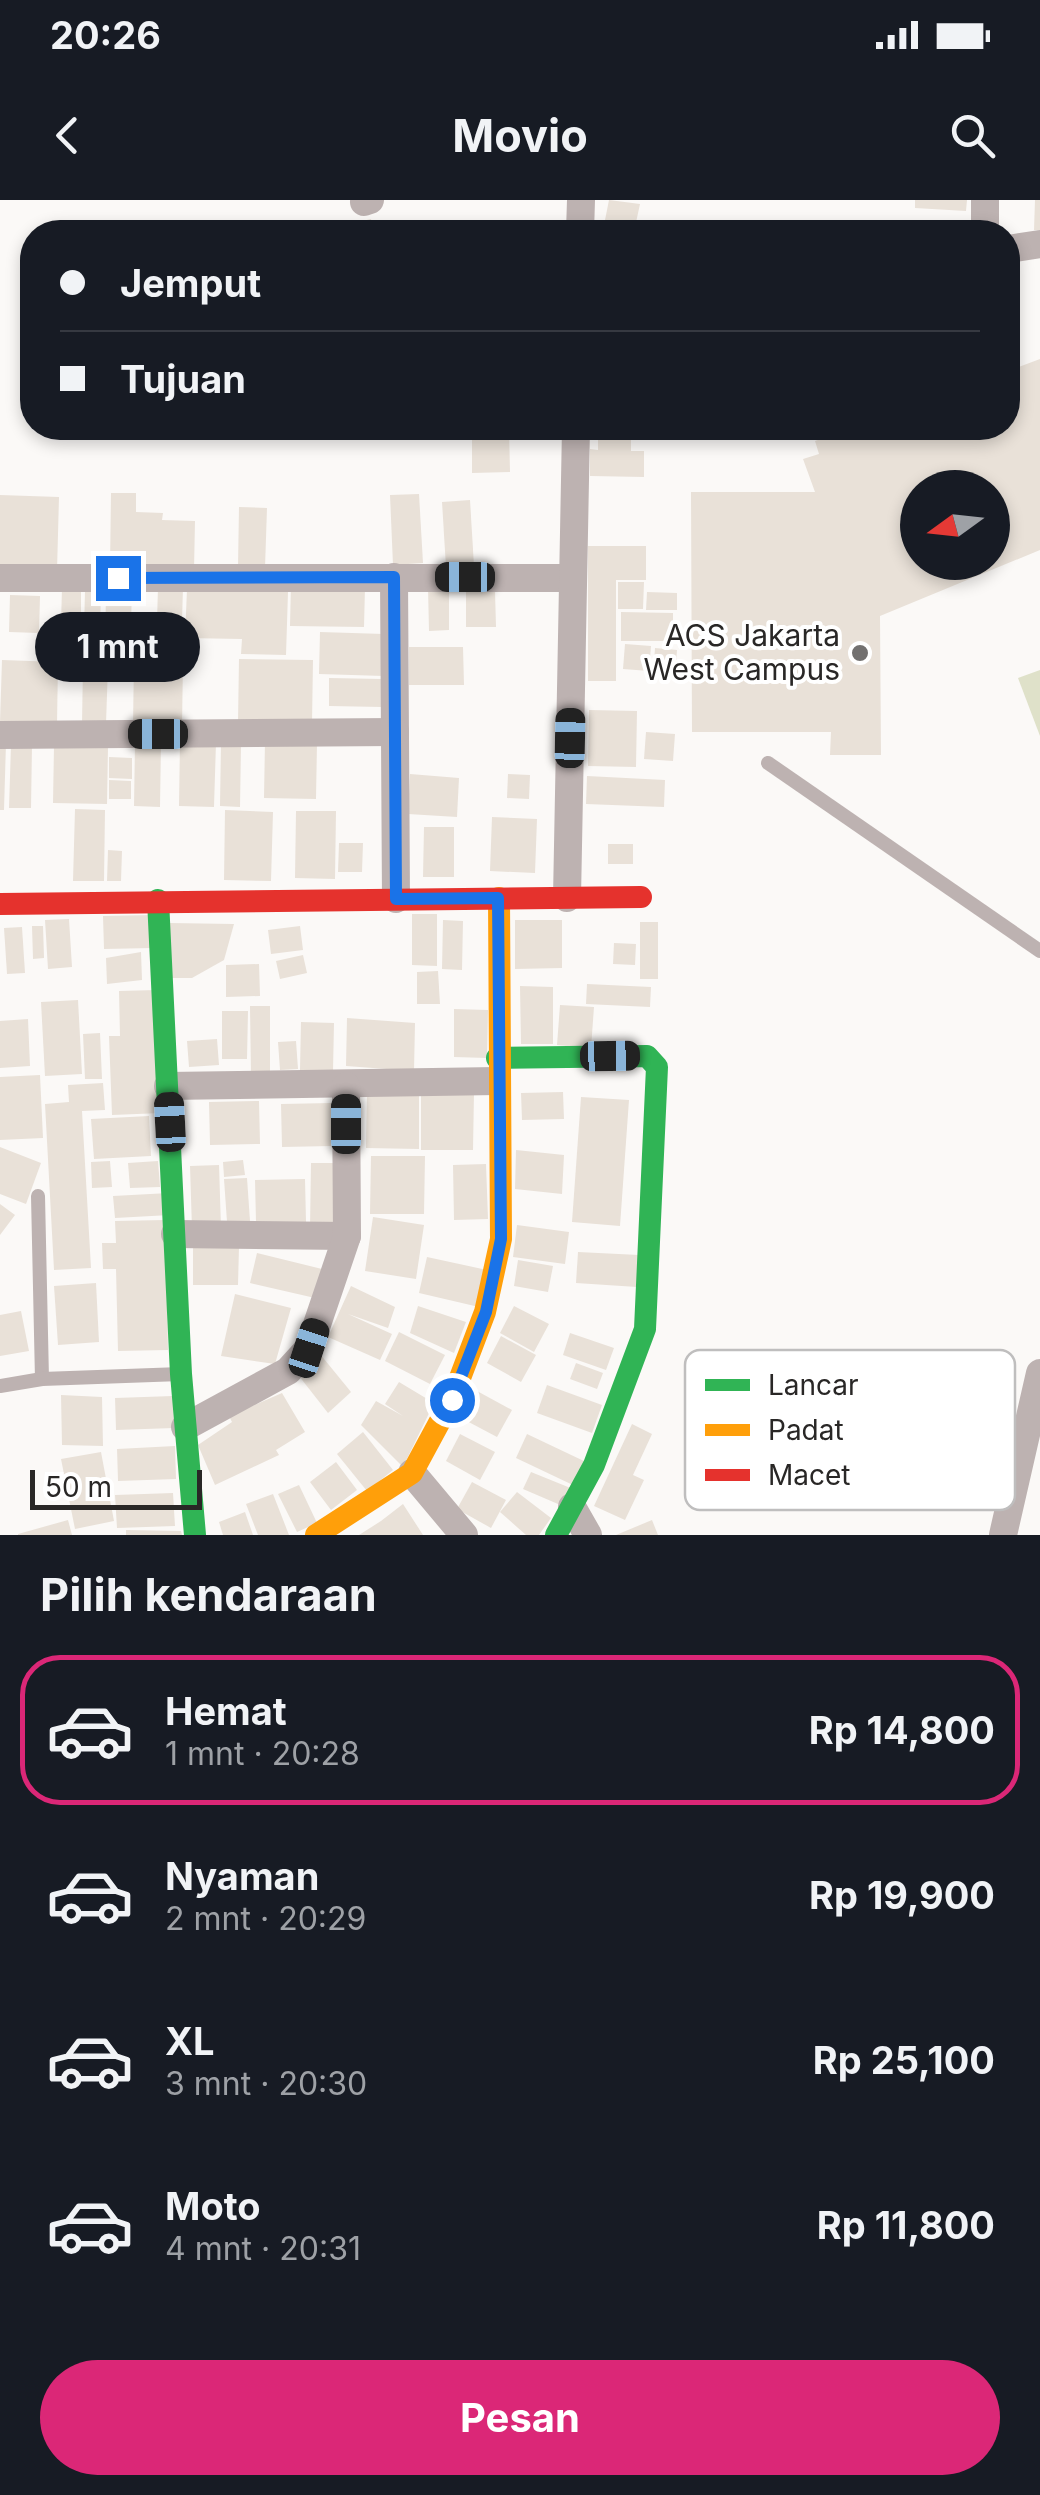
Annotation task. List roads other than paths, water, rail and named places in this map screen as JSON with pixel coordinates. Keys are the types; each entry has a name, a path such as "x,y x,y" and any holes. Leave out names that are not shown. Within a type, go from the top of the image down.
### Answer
{"street":[{"path":"566,898 576,440"},
{"path":"394,577 396,899"},
{"path":"0,578 572,578"},
{"path":"0,735 395,732"},
{"path":"0,904 642,897"},
{"path":"316,1535 412,1473 452,1400 486,1312 501,1239 498,898"},
{"path":"158,900 181,1374 195,1535"},
{"path":"168,1086 346,1086 647,1056 657,1067 645,1329 594,1464 556,1535"},
{"path":"185,1427 301,1362 347,1236 346,1086"},
{"path":"176,1234 347,1236"},
{"path":"1015,1483 1040,1374"},
{"path":"412,1473 464,1535"},
{"path":"572,1507 588,1535"},
{"path":"1003,1535 1009,1510"}],"lane":[{"path":"768,763 1040,951"},
{"path":"38,1196 42,1379"},
{"path":"0,1386 42,1379 181,1374"}],"place":[{"name":"ACS Jakarta West Campus","path":"860,653"}]}
